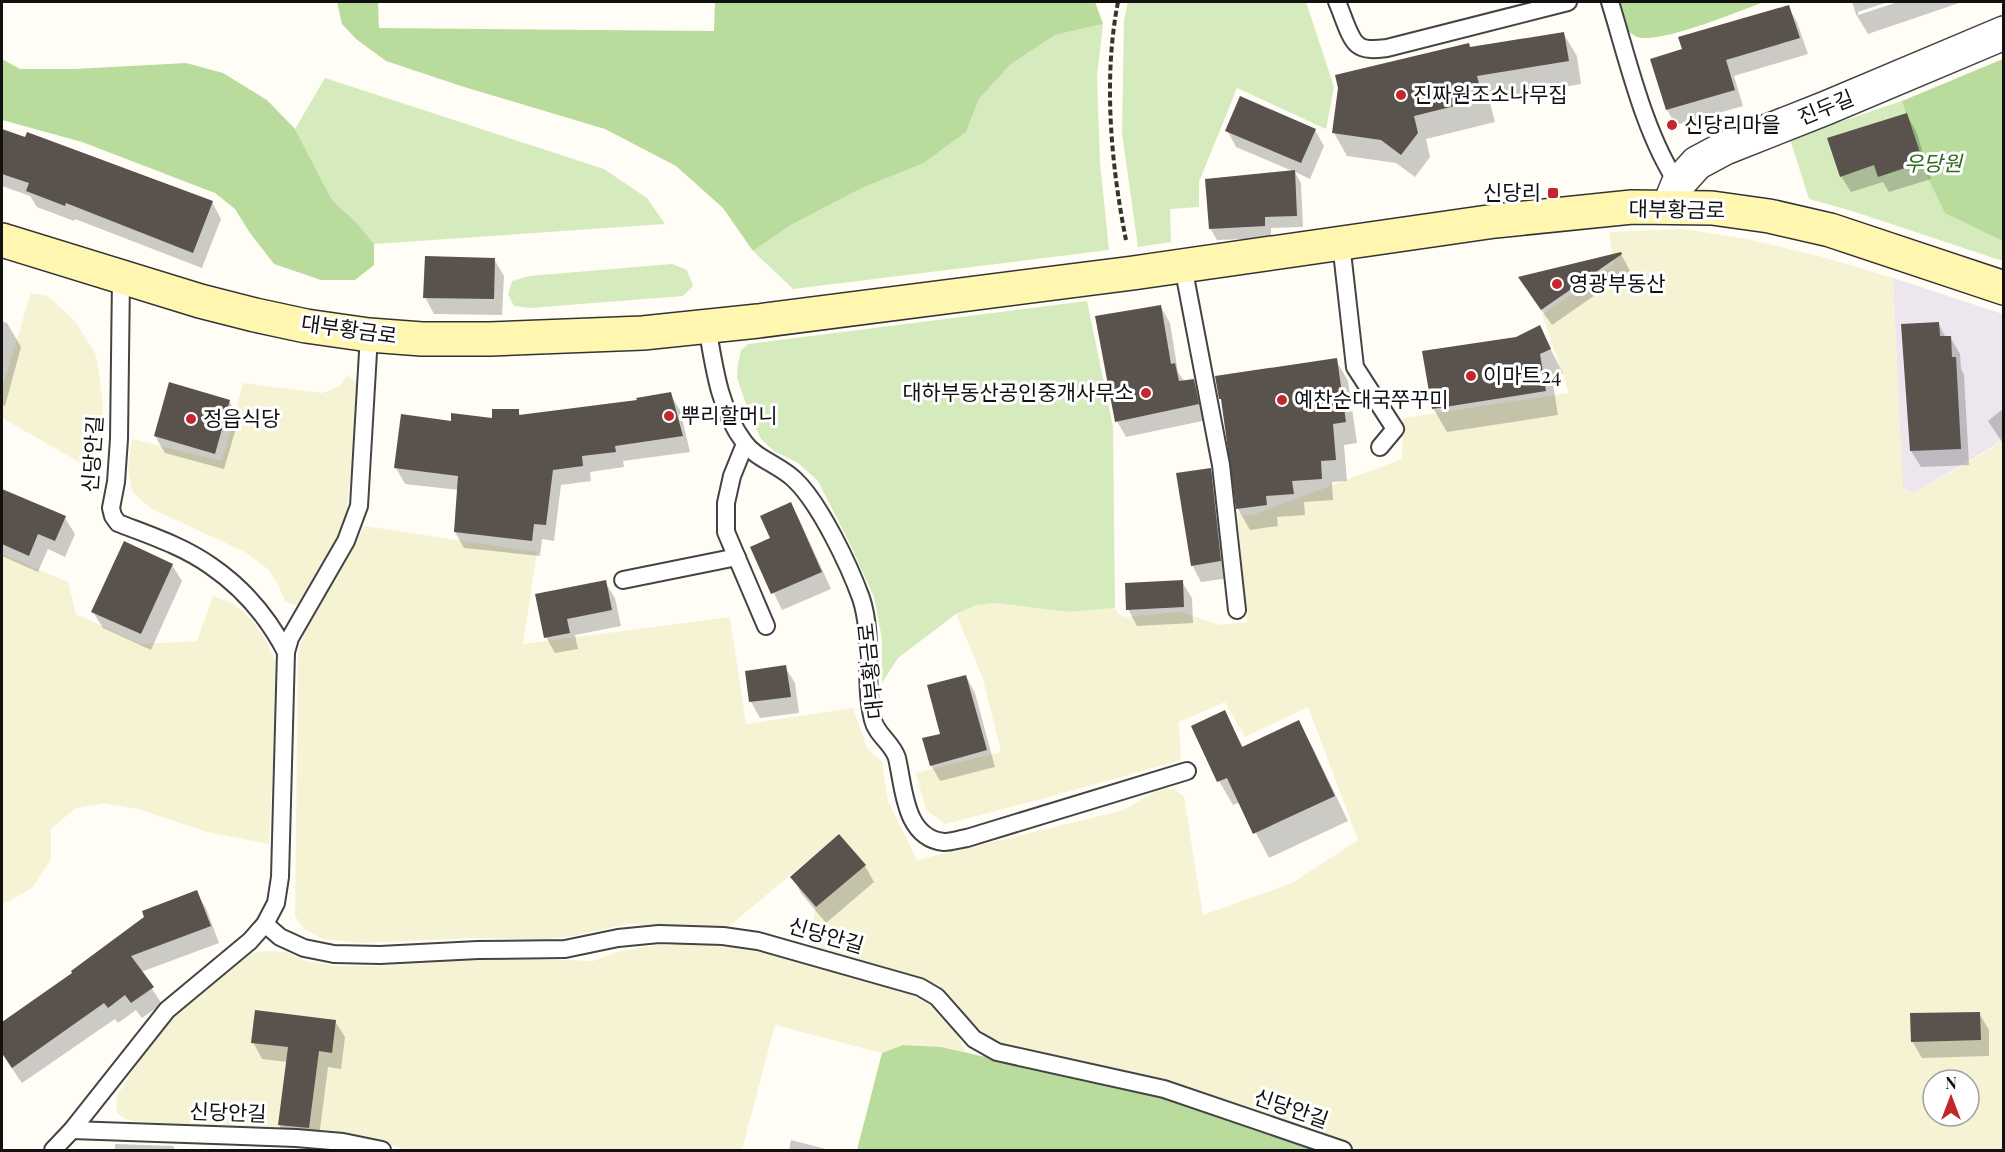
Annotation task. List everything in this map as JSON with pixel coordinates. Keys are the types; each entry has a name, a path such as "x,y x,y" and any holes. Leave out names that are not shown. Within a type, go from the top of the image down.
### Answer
{"main road":[{"name":"대부황금로","path":"2,240 200,301 255,315 306,326 369,335 422,339 490,339 643,333 707,326 1133,273 1517,219 1632,207 1673,195 1712,208 1769,216 1830,230 2004,288"}],"street":[{"name":"진두길","path":"1673,195 1697,163 1725,148 2004,33"}],"lane":[{"path":"1337,2 1358,46 1371,49 1387,48 1568,2"},
{"name":"대부황금로","path":"1610,2 1653,140 1666,166 1673,195"},
{"path":"1341,243 1355,367 1395,429 1380,447"},
{"path":"1182,266 1221,465 1237,610"},
{"name":"신당안길","path":"121,277 119,439 116,482 111,507 113,516 118,523 172,545 210,565 258,608 275,630 286,652"},
{"name":"대부황금로","path":"707,326 715,372 728,416 745,444 793,478 812,499 861,599 866,620 873,723 896,755 906,804 915,824 927,836 944,842 967,838 1187,771"},
{"path":"53,1150 72,1130 167,1010 250,940 265,924 276,903 280,877 286,652 291,638 346,541 359,506 369,335"},
{"path":"745,444 732,476 726,503 726,532 766,626"},
{"path":"623,580 737,557"},
{"name":"신당안길","path":"265,924 280,937 304,948 334,954 380,955 478,950 565,949 618,938 659,934 723,936 758,940 920,987 937,997 974,1039 997,1052 1164,1089 1343,1150"},
{"name":"신당안길","path":"72,1130 296,1138 343,1142 382,1150"}],"path":[{"path":"1118,2 1114,21 1111,93 1113,152 1120,207 1133,273"}],"shaded area":[{"path":"1685,229 1751,240 1819,256 1893,278 1903,489 1914,493 1992,448 2003,437 2003,1150 1361,1150 1008,1046 988,1036 973,1024 940,987 912,975 808,944 816,907 866,865 839,834 727,928 628,924 574,936 539,940 477,938 360,943 323,939 304,929 295,916 298,654 305,631 365,526 537,552 523,644 730,617 746,724 853,708 867,748 882,762 888,801 917,860 1121,811 1162,788 1175,789 1184,797 1203,915 1292,883 1358,840 1308,707 1245,737 1225,702 1179,722 1181,760 945,824 926,810 916,773 1001,752 983,679 956,614 976,605 996,603 1068,612 1115,608 1125,617 1180,612 1221,625 1247,622 1237,512 1243,515 1253,515 1402,459 1403,418 1569,393 1542,315 1614,264 1609,232"},
{"path":"1893,278 2003,314 2003,437 1992,447 1914,493 1902,488"},
{"path":"31,293 48,296 75,321 96,355 103,402 102,435 91,469 2,418 2,388"},
{"path":"347,375 360,385 346,517 301,607 285,602 279,586 268,569 245,552 150,508 132,491 128,468 132,439 222,461 243,383 322,393 340,386"},
{"path":"2,554 68,582 76,614 141,644 197,641 213,596 234,604 250,618 264,637 275,660 276,702 269,844 207,832 138,809 104,803 76,808 51,829 51,859 32,888 2,905"},
{"path":"691,943 730,945 776,955 900,989 919,997 939,1011 955,1029 966,1053 941,1047 903,1045 882,1053 775,1025 742,1150 408,1150 383,1143 135,1121 125,1119 117,1113 118,1094 157,1033 214,980 252,953 286,952 306,961 336,966 379,966 497,958 593,961 617,952 650,946"}],"green space":[{"path":"337,2 378,2 379,28 714,31 715,2 1095,2 1103,24 1055,35 1011,64 979,99 966,132 924,163 862,188 791,225 753,251 723,208 676,166 605,129 386,61 356,39 342,24"},
{"path":"1128,2 1306,2 1334,87 1326,129 1237,88 1199,182 1199,207 1170,209 1171,242 1138,247 1122,133 1124,20"},
{"path":"1621,2 1764,2 1679,32 1645,38 1635,36 1628,30 1618,4"},
{"path":"1103,24 1097,76 1100,163 1109,250 793,289 753,251 791,225 862,188 924,163 966,132 979,99 1011,64 1055,35"},
{"path":"2,59 20,69 75,69 186,63 223,73 267,100 295,129 332,200 358,224 374,244 374,265 355,280 321,280 274,264 235,209 215,193 82,142 2,120"},
{"name":"우당원","path":"2003,59 2003,261 1809,199 1790,139 1928,92"},
{"path":"2003,59 2003,241 1945,213 1928,178 1902,101"},
{"path":"325,78 604,169 647,198 665,224 374,244 358,224 332,200 295,129"},
{"path":"672,264 687,270 693,286 683,296 530,308 514,306 508,294 512,281 529,276"},
{"path":"1087,301 1113,427 1115,608 1068,612 996,603 976,605 956,614 898,658 882,683 882,639 874,597 818,481 798,463 774,451 761,439 750,416 737,378 741,350 748,344"},
{"path":"903,1045 941,1047 1164,1097 1323,1150 857,1150 882,1053"}],"building":[{"path":"1789,5 1800,38 1726,60 1735,90 1666,110 1650,59 1682,49 1678,37"},
{"path":"1564,32 1569,61 1477,76 1483,99 1414,116 1418,133 1401,155 1381,140 1332,133 1338,88 1335,75 1469,43 1470,47"},
{"path":"1240,96 1316,129 1301,163 1225,131"},
{"path":"1907,113 1923,162 1878,177 1874,165 1840,177 1827,138"},
{"path":"2,129 25,137 27,132 213,201 193,253 66,203 65,206 26,191 29,183 2,174"},
{"path":"1295,170 1297,216 1265,217 1265,226 1209,229 1205,179"},
{"path":"1621,252 1622,254 1541,310 1518,277"},
{"path":"425,256 495,258 494,299 423,298"},
{"path":"1161,305 1171,364 1175,363 1179,381 1194,379 1199,404 1115,422 1095,316"},
{"path":"1939,322 1940,336 1951,336 1952,357 1956,357 1961,449 1910,451 1901,324"},
{"path":"1540,325 1551,349 1540,354 1546,391 1432,409 1422,351 1516,337"},
{"path":"1337,358 1346,422 1333,424 1336,460 1321,461 1322,479 1292,481 1294,494 1266,496 1267,505 1236,509 1221,399 1219,399 1215,376"},
{"path":"169,382 230,400 215,454 154,436"},
{"path":"671,392 683,436 615,446 616,452 582,456 583,466 553,470 546,525 534,524 532,541 454,532 458,476 394,468 401,414 451,421 451,413 492,418 492,409 519,409 519,415 637,400 636,398"},
{"path":"1211,468 1221,561 1191,566 1176,473"},
{"path":"2,489 66,516 55,541 38,534 29,556 2,544"},
{"path":"791,502 822,572 771,594 750,547 770,538 760,516"},
{"path":"124,541 173,564 141,634 91,612"},
{"path":"606,580 612,610 567,619 570,633 544,638 535,594"},
{"path":"1183,580 1184,607 1126,610 1125,583"},
{"path":"786,665 791,697 749,702 745,671"},
{"path":"966,675 987,750 930,766 922,738 940,734 927,685"},
{"path":"1225,710 1242,747 1299,720 1335,796 1253,834 1227,778 1217,782 1191,726"},
{"path":"839,834 866,865 816,907 790,877"},
{"path":"197,890 211,926 131,956 154,987 131,1003 125,995 108,1008 104,1003 12,1068 2,1053 2,1022 72,973 71,971 144,917 142,911"},
{"path":"255,1010 336,1020 332,1053 319,1051 309,1128 278,1125 288,1047 251,1043"},
{"path":"1980,1012 1981,1040 1911,1042 1910,1013"}],"place":[{"name":"진짜원조소나무집","path":"1401,95"},
{"name":"신당리마을","path":"1672,125"},
{"name":"신당리","path":"1553,193"},
{"name":"영광부동산","path":"1557,284"},
{"name":"이마트24","path":"1471,376"},
{"name":"대하부동산공인중개사무소","path":"1146,393"},
{"name":"예찬순대국쭈꾸미","path":"1282,400"},
{"name":"뿌리할머니","path":"669,416"},
{"name":"정읍식당","path":"191,419"}]}
